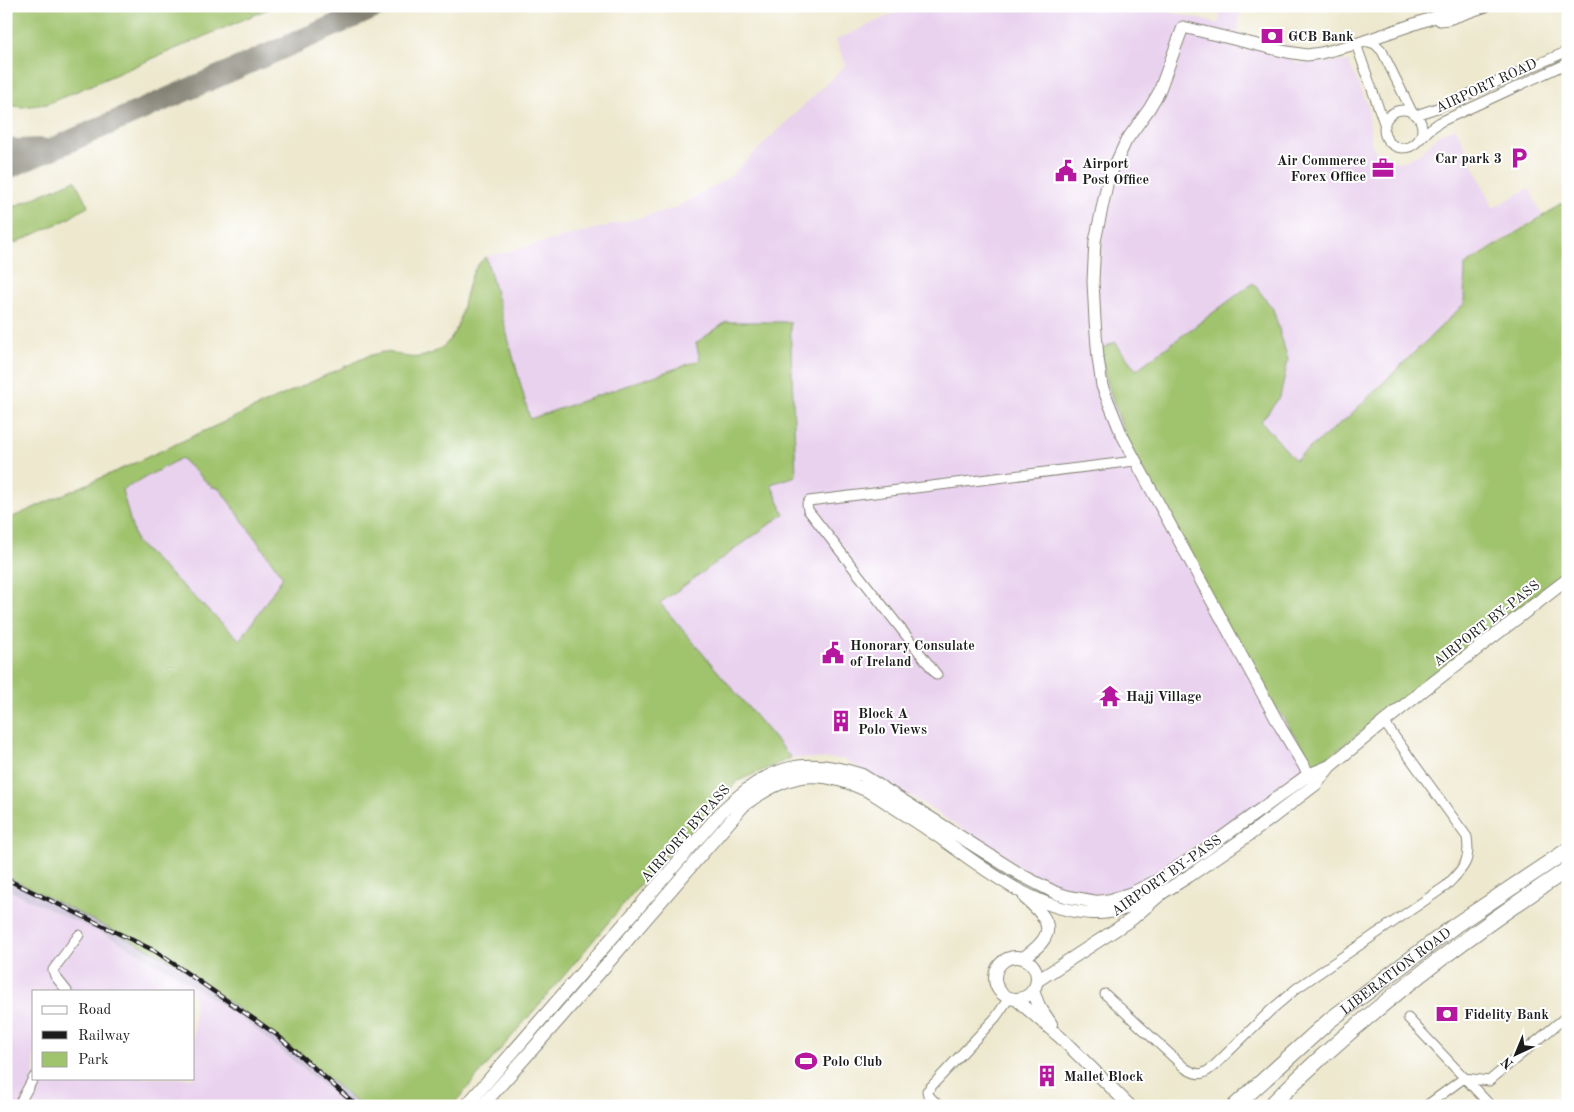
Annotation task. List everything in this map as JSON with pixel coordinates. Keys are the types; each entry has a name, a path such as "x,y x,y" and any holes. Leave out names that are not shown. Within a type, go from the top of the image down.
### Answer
{"highway":[{"name":"LIBERATION ROAD","path":"1235,1106 1330,1020 1457,924 1568,850"},
{"name":"LIBERATION ROAD","path":"1270,1106 1298,1077 1389,999 1523,898 1568,869"}],"main road":[{"name":"AIRPORT BY-PASS","path":"1035,986 1132,919 1162,893 1253,832 1312,780 1384,722 1568,579"},
{"name":"AIRPORT BYPASS","path":"466,1106 723,810 750,786 782,769 814,764 834,766 862,774 1021,875 1056,893 1069,897 1097,902 1111,900 1144,888 1157,881"},
{"name":"AIRPORT BYPASS","path":"482,1106 744,805 772,786 788,780 819,776 851,782 894,807 1017,890 1049,903 1077,911 1109,912 1128,908 1162,893"},
{"name":"AIRPORT BY-PASS","path":"1157,881 1312,780"},
{"path":"1017,890 1039,909 1046,925 1045,939 1038,948 1022,958"},
{"path":"1061,1038 1039,1006 1034,967 1022,958 1013,957 1004,961 998,967 995,976 996,986 1001,993 1013,999 1061,1038 1130,1106"},
{"path":"1013,999 1023,998 1035,986"}],"street":[{"path":"1312,780 1281,728 1135,461 1121,433 1102,386 1094,311 1095,241 1108,180 1126,142 1159,92 1183,27 1307,55 1361,43 1460,6"},
{"path":"1432,18 1448,19 1486,6"},
{"name":"AIRPORT ROAD","path":"1420,139 1422,126 1382,51 1375,44 1361,43 1385,126 1386,136 1388,141 1402,148 1412,146 1440,122 1568,63"},
{"name":"AIRPORT ROAD","path":"1385,126 1388,118 1395,112 1404,110 1414,114 1437,108 1568,51"},
{"path":"938,676 808,510 807,504 809,501 1135,461"},
{"path":"1105,994 1185,1068 1195,1073 1206,1073 1216,1066 1271,1010 1297,988 1446,886 1466,862 1469,852 1467,837 1384,722"},
{"path":"66,990 55,976 53,970 79,935"},
{"path":"939,1106 927,1091 1013,999"},
{"path":"1426,1106 1464,1078 1489,1081 1568,1015"},
{"path":"1408,1018 1491,1106"},
{"path":"18,1106 32,1080"}],"shaded area":[{"path":"910,6 1147,6 1219,24 1220,6 1240,6 1238,33 1295,47 1294,63 1343,61 1349,63 1368,106 1371,143 1376,151 1397,162 1405,161 1422,152 1439,134 1456,128 1493,208 1529,188 1542,215 1465,264 1464,304 1347,418 1295,460 1261,421 1280,397 1136,370 1115,342 1237,650 1316,767 1129,889 1091,896 1036,878 916,799 843,759 791,758 660,603 784,514 700,359 530,419 486,257 673,209 728,178 846,65 836,40"},
{"path":"181,458 212,487 219,488 283,577 240,640 136,542 122,490"},
{"path":"6,876 178,964 316,1068 360,1106 348,1106 250,1025 177,975 114,939 6,889"},
{"path":"6,889 114,939 177,975 250,1025 348,1106 6,1106"}],"green space":[{"path":"6,6 275,6 47,104 22,107 6,105"},
{"path":"75,180 88,206 68,219 6,247 6,210"},
{"path":"1568,200 1568,569 1316,767 1237,650 1126,438 1105,378 1101,349 1115,342 1136,370 1253,283 1273,309 1288,360 1280,397 1261,421 1295,460 1347,418 1464,304 1465,265"},
{"path":"486,257 530,419 700,360 696,343 726,322 790,322 796,476 771,484 784,514 660,603 791,758 738,781 647,876 452,1106 360,1106 316,1068 178,964 6,876 6,520 368,356 383,352 418,357 438,350 447,343 454,333 472,275 476,267","holes":["181,458 212,487 219,488 283,577 240,640 136,542 122,490"]}],"taxiway":[{"path":"6,169 379,6"},
{"path":"6,149 42,149"}],"railway":[{"path":"6,879 155,951 277,1035 357,1106"}],"place":[{"name":"GCB Bank","path":"1272,36"},
{"name":"Car park 3","path":"1519,158"},
{"name":"Air Commerce Forex Office","path":"1383,168"},
{"name":"Airport Post Office","path":"1066,171"},
{"name":"Honorary Consulate of Ireland","path":"833,653"},
{"name":"Hajj Village","path":"1110,696"},
{"name":"Block A Polo Views","path":"841,721"},
{"name":"Fidelity Bank","path":"1447,1014"},
{"name":"Polo Club","path":"806,1061"},
{"name":"Mallet Block","path":"1047,1076"}]}
